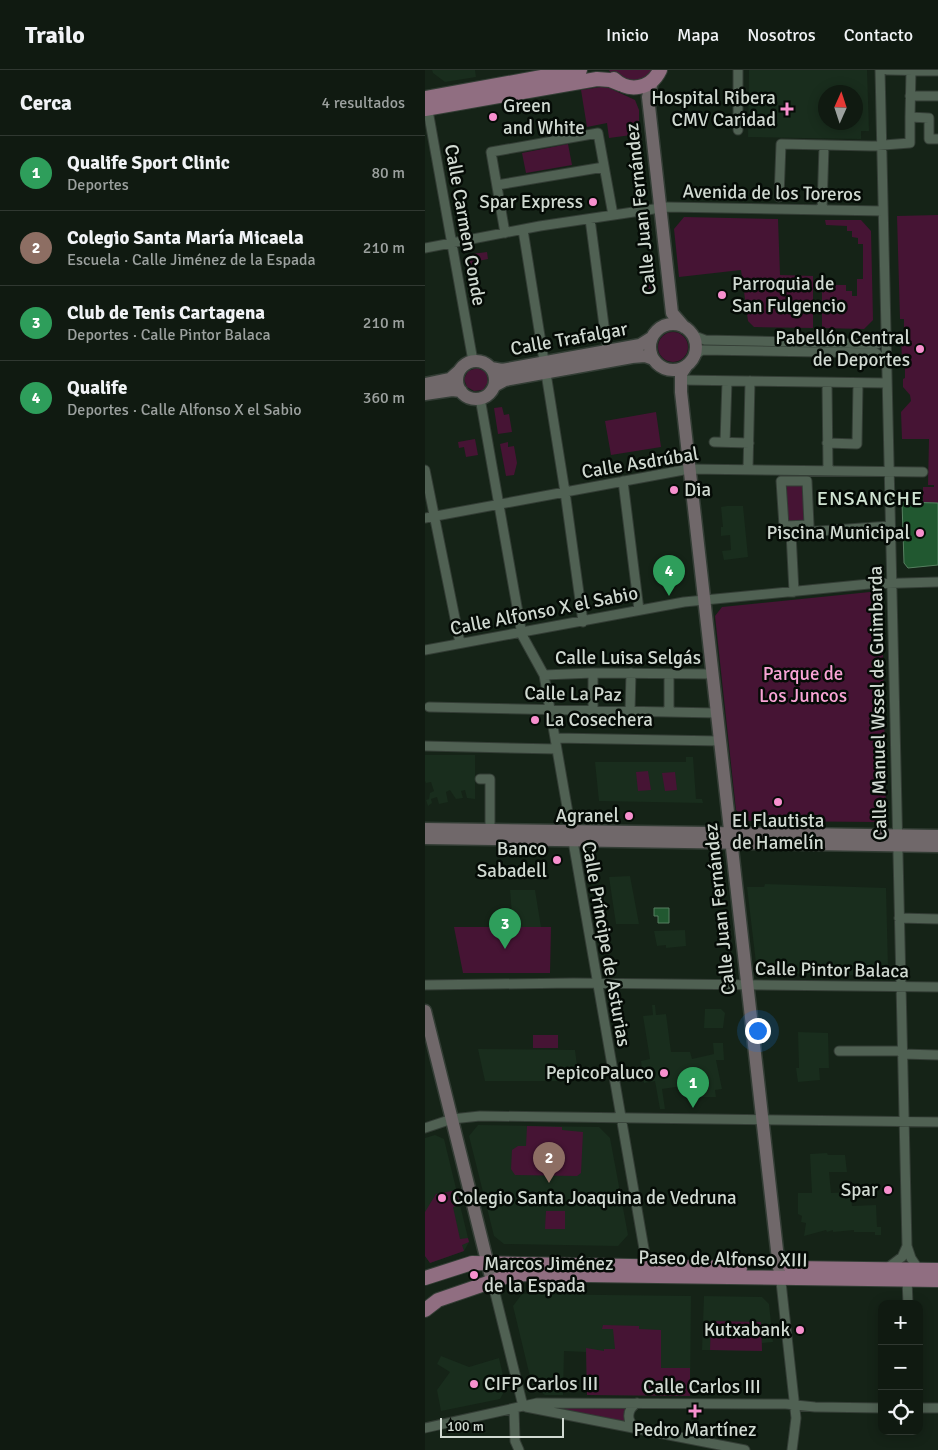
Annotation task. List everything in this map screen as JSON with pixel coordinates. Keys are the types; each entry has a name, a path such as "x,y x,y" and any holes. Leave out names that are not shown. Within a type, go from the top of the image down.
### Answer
{"main road":[{"path":"426,102 580,70"},
{"path":"609,70 619,84"},
{"path":"426,102 597,79 610,80 635,88 658,74"},
{"name":"Calle Juan Fernández","path":"658,74 648,97 672,313 688,331"},
{"path":"680,380 682,372 690,361 696,348 688,331 675,324 665,325 657,330 651,338 649,348 653,359 667,369 677,370 690,361"},
{"name":"Calle Trafalgar","path":"494,386 505,380 544,368 609,356 642,345 651,338"},
{"name":"Calle Trafalgar","path":"609,356 641,356 653,359"},
{"path":"425,384 450,379 465,364 473,361 482,361 491,368 495,376 494,386 489,394 480,398 468,397 461,391 457,382 459,371"},
{"name":"Calle Trafalgar","path":"491,368 502,370 544,368"},
{"name":"Calle Juan Fernández","path":"680,380 780,1273"},
{"path":"425,394 452,390 461,391"},
{"path":"425,829 490,830 571,836 712,842 897,840 938,836"},
{"path":"425,838 571,836 731,842"},
{"path":"897,840 938,846"},
{"path":"425,1011 492,1281"},
{"name":"Paseo de Alfonso XIII","path":"425,1278 472,1263 647,1266 907,1280 936,1277"},
{"name":"Paseo de Alfonso XIII","path":"425,1310 437,1300 514,1274 780,1273 886,1269 919,1270 936,1277"}],"street":[{"path":"737,130 738,70"},
{"name":"Calle Manuel Wssel de Guimbarda","path":"880,70 907,1246 911,1258 919,1270"},
{"path":"887,70 938,71"},
{"path":"779,197 781,144 871,146 910,143 911,71"},
{"path":"910,96 938,96"},
{"name":"Calle Carmen Conde","path":"426,102 473,361"},
{"path":"910,118 933,118 933,139"},
{"path":"505,233 491,152 598,133 613,215"},
{"path":"822,210 823,144"},
{"path":"497,185 605,168"},
{"name":"Avenida de los Toreros","path":"425,248 660,208 883,211"},
{"path":"590,219 609,356"},
{"path":"523,230 565,492 583,622"},
{"path":"688,331 705,340 877,344 886,334"},
{"path":"690,361 702,350 875,353 887,364"},
{"path":"680,380 887,384"},
{"path":"725,442 727,381"},
{"path":"748,469 750,381"},
{"path":"827,383 827,470"},
{"path":"827,443 857,444 858,383"},
{"path":"480,398 522,632"},
{"path":"714,442 749,443"},
{"name":"Calle Asdrúbal","path":"430,517 689,469 923,472"},
{"path":"425,470 430,517 460,644"},
{"path":"623,481 639,610"},
{"path":"781,481 807,481 809,525 784,526 781,481"},
{"path":"794,592 791,533 890,526"},
{"name":"Calle Alfonso X el Sabio","path":"425,650 583,622 639,610 704,600 891,584 938,582"},
{"name":"Calle Príncipe de Asturias","path":"522,632 544,675 596,983 647,1266"},
{"path":"593,673 593,710"},
{"name":"Calle Luisa Selgás","path":"544,675 593,673 712,674"},
{"path":"631,673 631,711"},
{"path":"669,674 669,712"},
{"name":"Calle La Paz","path":"429,707 717,713"},
{"path":"555,738 720,741"},
{"path":"425,746 557,749"},
{"path":"479,779 490,779 490,830"},
{"path":"899,918 938,919"},
{"name":"Calle Pintor Balaca","path":"425,985 596,983 938,988"},
{"path":"839,1051 938,1055"},
{"path":"425,1128 452,1119 481,1116 938,1122"},
{"path":"886,1269 902,1257 907,1246"},
{"name":"Calle Juan Fernández","path":"780,1273 795,1405 796,1423 792,1450"},
{"path":"907,1280 908,1300"},
{"path":"492,1281 519,1407 515,1441 519,1450"},
{"name":"Calle Carlos III","path":"425,1428 537,1403 795,1405 878,1408"},
{"path":"637,1403 630,1409 629,1418 631,1424 638,1429"},
{"name":"Calle Carlos III","path":"519,1407 745,1450"},
{"path":"923,1408 938,1408"}],"shaded area":[{"path":"432,70 475,70 476,77 445,82 433,73"},
{"name":"Hospital Ribera CMV Caridad","path":"749,70 867,70 869,131 861,131 861,139 748,137"},
{"name":"Piscina Municipal","path":"902,502 938,503 938,565 908,568 904,563"},
{"path":"743,506 748,557 724,560 722,551 731,550 730,535 721,536 721,527 723,527 721,507"},
{"path":"425,755 475,755 475,799 467,798 465,790 461,791 463,798 456,799 450,790 446,792 448,802 439,804 437,797 431,799 432,803 428,806 426,800 429,799 430,793 434,791 431,782 426,783 425,781"},
{"path":"686,757 693,757 696,799 702,799 703,803 599,801 595,762 686,762"},
{"path":"630,876 639,924 616,924 609,877"},
{"path":"765,884 886,888 888,968 879,976 766,973 756,963 747,887 764,887"},
{"path":"510,890 535,890 541,927 513,927"},
{"path":"654,908 669,908 669,923 658,923 658,916 654,916"},
{"path":"685,930 686,946 666,948 666,945 657,946 654,931"},
{"path":"652,1005 655,1005 656,1015 666,1014 671,1052 690,1052 692,1059 714,1054 713,1043 723,1043 724,1060 716,1060 722,1089 715,1090 716,1097 699,1097 696,1084 662,1089 665,1109 660,1109 655,1081 644,1083 641,1061 650,1059 643,1016 653,1015"},
{"path":"705,1009 721,1009 725,1013 723,1028 704,1028"},
{"path":"798,1032 828,1033 829,1068 819,1068 820,1080 798,1082 796,1068 799,1068"},
{"path":"478,1049 575,1050 578,1073 573,1081 485,1081"},
{"path":"478,1125 599,1127 610,1138 628,1235 618,1246 504,1244 494,1236 469,1136"},
{"name":"Colegio Santa Joaquina de Vedruna","path":"435,1135 444,1139 469,1242 464,1251 430,1263 425,1256 425,1138"},
{"path":"827,1153 828,1155 845,1155 847,1172 829,1172 831,1193 851,1192 852,1206 876,1205 877,1227 881,1227 881,1235 875,1235 875,1232 854,1232 854,1230 833,1232 833,1230 827,1232 826,1230 804,1236 806,1223 801,1222 802,1216 798,1214 798,1193 812,1193 810,1154"},
{"path":"522,1294 691,1296 690,1396 587,1395 586,1352 564,1351 563,1395 545,1395 532,1385 513,1306"},
{"path":"704,1296 762,1297 769,1304 773,1342 762,1343 762,1351 702,1350"},
{"name":"CIFP Carlos III","path":"441,1356 469,1367 499,1358 506,1388 500,1399 441,1411 437,1390 450,1372 437,1364"}],"green space":[{"path":"609,70 660,70 647,85 612,76"},
{"path":"601,87 609,88 635,100 639,110 639,134 609,138 607,123 587,127 581,90"},
{"path":"568,144 572,165 526,173 522,153"},
{"name":"Pabellón Central de Deportes","path":"938,215 938,503 923,502 923,487 934,487 934,485 928,485 929,439 902,439 901,412 911,401 910,395 903,387 905,358 902,358 901,339 904,339 904,319 900,319 897,216"},
{"path":"684,217 778,219 780,275 813,276 813,328 754,327 748,321 741,270 679,277 674,229"},
{"path":"825,220 861,220 871,231 873,320 864,329 822,328 822,285 846,285 846,291 852,291 852,296 857,296 857,279 863,279 863,244 858,244 858,238 852,237 852,231 847,231 847,226 826,225"},
{"path":"487,252 488,259 478,261 474,269 476,277 470,278 467,262 472,254"},
{"path":"653,265 656,288 648,289 646,266"},
{"path":"673,332 684,336 688,347 684,358 673,362 662,358 658,347 662,336"},
{"path":"477,368 486,372 488,382 483,390 474,391 467,387 464,379 468,371"},
{"path":"502,407 504,415 509,414 512,432 498,434 494,408"},
{"path":"656,412 661,447 611,455 605,421"},
{"path":"475,439 478,455 466,457 464,447 459,448 458,442"},
{"path":"508,442 508,447 514,446 517,463 514,475 506,476 500,444"},
{"path":"781,481 807,481 809,525 784,526"},
{"name":"Parque de Los Juncos","path":"870,592 882,600 886,813 877,822 747,821 736,810 715,616 722,607"},
{"path":"648,771 651,790 638,791 636,772"},
{"path":"675,772 677,790 665,791 662,773"},
{"path":"454,927 551,927 550,973 463,973"},
{"path":"533,1035 558,1035 558,1048 533,1048"},
{"path":"527,1126 562,1127 562,1130 583,1132 581,1173 577,1176 515,1175 511,1169 512,1150 518,1146 526,1146"},
{"path":"457,1190 460,1205 453,1207 460,1239 468,1238 469,1242 462,1245 464,1251 430,1263 425,1256 425,1212 436,1194"},
{"path":"546,1211 565,1211 565,1229 545,1229"},
{"path":"711,1321 761,1322 762,1351 710,1350"},
{"path":"603,1325 639,1326 639,1329 661,1330 661,1368 690,1368 690,1396 587,1395 586,1348 604,1351 604,1349 615,1349 613,1329 602,1329"},
{"path":"552,1403 634,1405 631,1424 551,1412"}],"place":[{"name":"Hospital Ribera CMV Caridad","path":"787,109"},
{"name":"Green and White","path":"493,117"},
{"name":"Spar Express","path":"593,202"},
{"name":"Parroquia de San Fulgencio","path":"722,295"},
{"name":"Pabellón Central de Deportes","path":"920,349"},
{"name":"Dia","path":"674,490"},
{"name":"Piscina Municipal","path":"920,533"},
{"name":"Qualife","path":"669,596"},
{"name":"La Cosechera","path":"535,720"},
{"name":"El Flautista de Hamelín","path":"778,802"},
{"name":"Agranel","path":"629,816"},
{"name":"Banco Sabadell","path":"557,860"},
{"name":"Club de Tenis Cartagena","path":"505,949"},
{"name":"PepicoPaluco","path":"664,1073"},
{"name":"Qualife Sport Clinic","path":"693,1108"},
{"name":"Colegio Santa María Micaela","path":"549,1183"},
{"name":"Spar","path":"888,1190"},
{"name":"Colegio Santa Joaquina de Vedruna","path":"442,1198"},
{"name":"Marcos Jiménez de la Espada","path":"474,1275"},
{"name":"Kutxabank","path":"800,1330"},
{"name":"CIFP Carlos III","path":"474,1384"},
{"name":"Pedro Martínez","path":"695,1411"}],"district":[{"name":"ENSANCHE","path":"870,498"}]}
